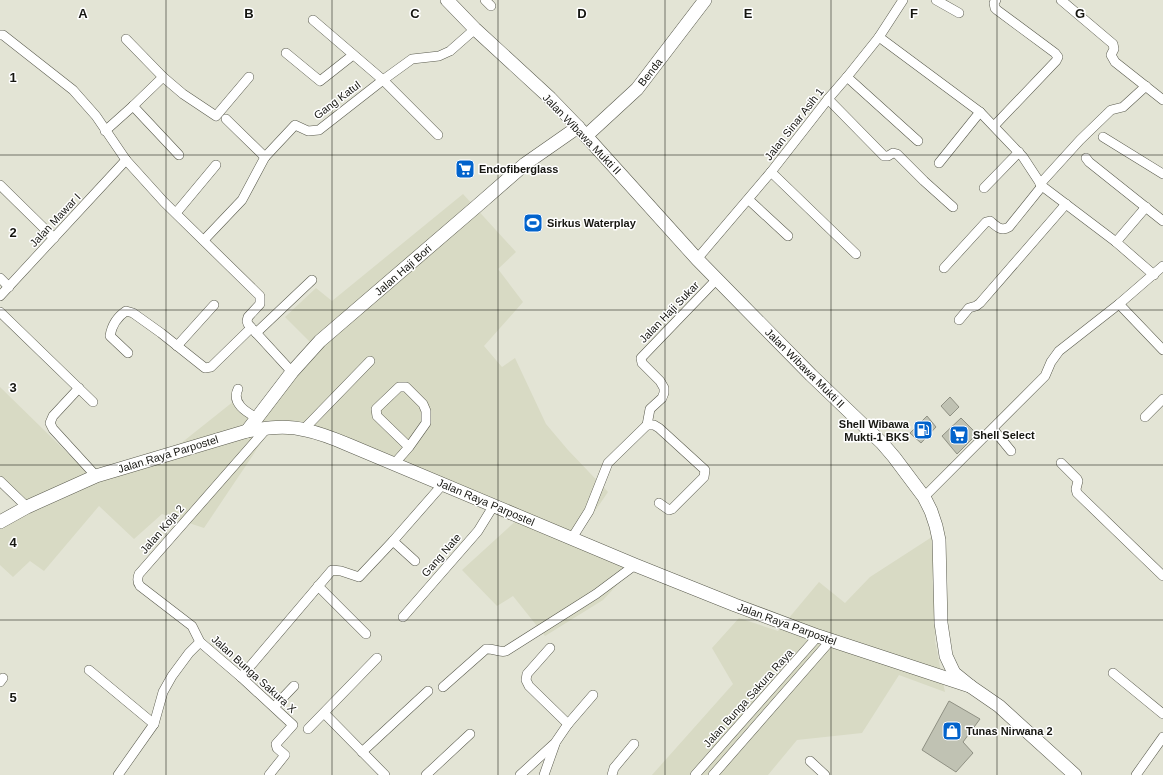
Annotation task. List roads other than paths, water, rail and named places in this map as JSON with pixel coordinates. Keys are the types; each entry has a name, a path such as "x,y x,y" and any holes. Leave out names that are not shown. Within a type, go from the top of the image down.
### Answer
{"main road":[{"name":"Jalan Wibawa Mukti II","path":"447,0 475,29 550,98 697,259 811,375 882,443 924,497 931,512 939,540 941,623 946,656 954,673 999,706 1075,775"},
{"name":"Benda","path":"582,132 637,89 705,0"},
{"name":"Jalan Haji Bori","path":"247,431 292,372 320,341 525,164 582,132"},
{"name":"Jalan Raya Parpostel","path":"0,522 27,507 96,476 247,431 268,428 304,429 316,432 735,605 818,636 970,686"}],"street":[{"name":"Jalan Sinar Asih 1","path":"697,259 771,172 879,37 903,0"},
{"path":"936,0 959,13"},
{"path":"994,126 1056,61 1058,57 1055,53 995,8 994,3 996,0"},
{"path":"1061,0 1113,44 1114,49 1111,55 1115,62 1163,100"},
{"path":"313,20 383,80 438,135"},
{"name":"Gang Katul","path":"204,240 242,200 265,157 295,124 308,131 319,130 412,59 439,56 450,51 475,29"},
{"path":"0,35 72,90 96,116 126,160 176,213 260,296 260,304 248,317 247,321 292,372"},
{"path":"879,37 980,112 1019,152 1041,185 1116,242 1154,275"},
{"path":"126,39 163,77 183,94 216,116 249,77"},
{"path":"286,53 320,81 353,55"},
{"path":"105,131 163,77"},
{"path":"847,77 918,141"},
{"path":"944,268 986,222 990,221 999,228 1003,229 1009,227 1041,185 1080,140 1111,110 1123,107 1146,86"},
{"path":"828,99 884,156 888,156 893,153 897,154 953,207"},
{"path":"133,106 179,155"},
{"path":"939,163 980,112"},
{"path":"226,119 265,157"},
{"path":"1103,137 1163,174"},
{"path":"984,188 1019,152"},
{"path":"1086,158 1163,221"},
{"name":"Jalan Mawar I","path":"0,296 126,160"},
{"path":"176,213 216,164"},
{"path":"771,172 856,254"},
{"path":"0,185 54,238"},
{"path":"748,200 788,236"},
{"path":"958,320 969,308 980,303 1066,204"},
{"path":"1116,242 1146,207"},
{"path":"924,497 1045,376 1058,351 1119,304 1163,266"},
{"path":"0,278 9,287"},
{"name":"Jalan Haji Sukar","path":"572,538 589,511 608,463 647,425 650,409 662,398 664,393 664,388 660,381 642,363 641,358 717,279"},
{"path":"128,353 110,336 111,328 118,317 126,311 133,313 205,368 211,367 312,280"},
{"path":"1119,304 1163,350"},
{"path":"177,346 214,305"},
{"path":"0,312 93,402"},
{"path":"304,429 370,361"},
{"path":"394,464 409,447 426,423 426,411 423,404 406,387 400,387 376,409 377,416 409,447"},
{"path":"79,388 53,416 50,423 53,429 96,476"},
{"path":"238,389 235,394 240,407 256,418"},
{"path":"1145,417 1163,399"},
{"path":"647,425 654,425 659,428 705,470 704,477 672,509 669,510 659,503"},
{"name":"Jalan Koja 2","path":"200,642 192,626 137,583 139,574 268,428"},
{"path":"993,429 1011,451"},
{"path":"1061,463 1077,479 1077,493 1163,576"},
{"path":"0,481 27,507"},
{"path":"242,677 332,570 341,571 359,577 443,484"},
{"name":"Gang Nate","path":"403,617 478,531 494,505"},
{"path":"393,541 415,560"},
{"path":"442,687 486,649 490,648 503,652 506,651 596,594 635,565"},
{"path":"318,586 366,634"},
{"name":"Jalan Bunga Sakura Raya","path":"696,775 818,636"},
{"path":"713,775 831,640"},
{"path":"123,774 154,724 163,692 172,676 189,653 200,642"},
{"name":"Jalan Bunga Sakura X","path":"200,642 242,677 293,725 276,744 277,748 285,755 270,775"},
{"path":"550,648 527,674 526,680 529,686 568,724"},
{"path":"308,729 377,658"},
{"path":"89,670 154,724"},
{"path":"1113,673 1163,714"},
{"path":"274,707 294,686"},
{"path":"362,752 428,691"},
{"path":"520,775 555,743 568,724 593,696"},
{"path":"752,711 762,718"},
{"path":"324,713 385,775"},
{"path":"426,775 470,734"},
{"path":"1136,775 1163,737"},
{"path":"544,775 555,743"},
{"path":"612,775 614,768 634,744"},
{"path":"810,761 819,773"}],"place":[{"name":"Endofiberglass","path":"465,169"},
{"name":"Sirkus Waterplay","path":"533,223"},
{"name":"Shell Wibawa Mukti-1 BKS","path":"923,430"},
{"name":"Shell Select","path":"959,435"},
{"name":"Tunas Nirwana 2","path":"952,731"}]}
